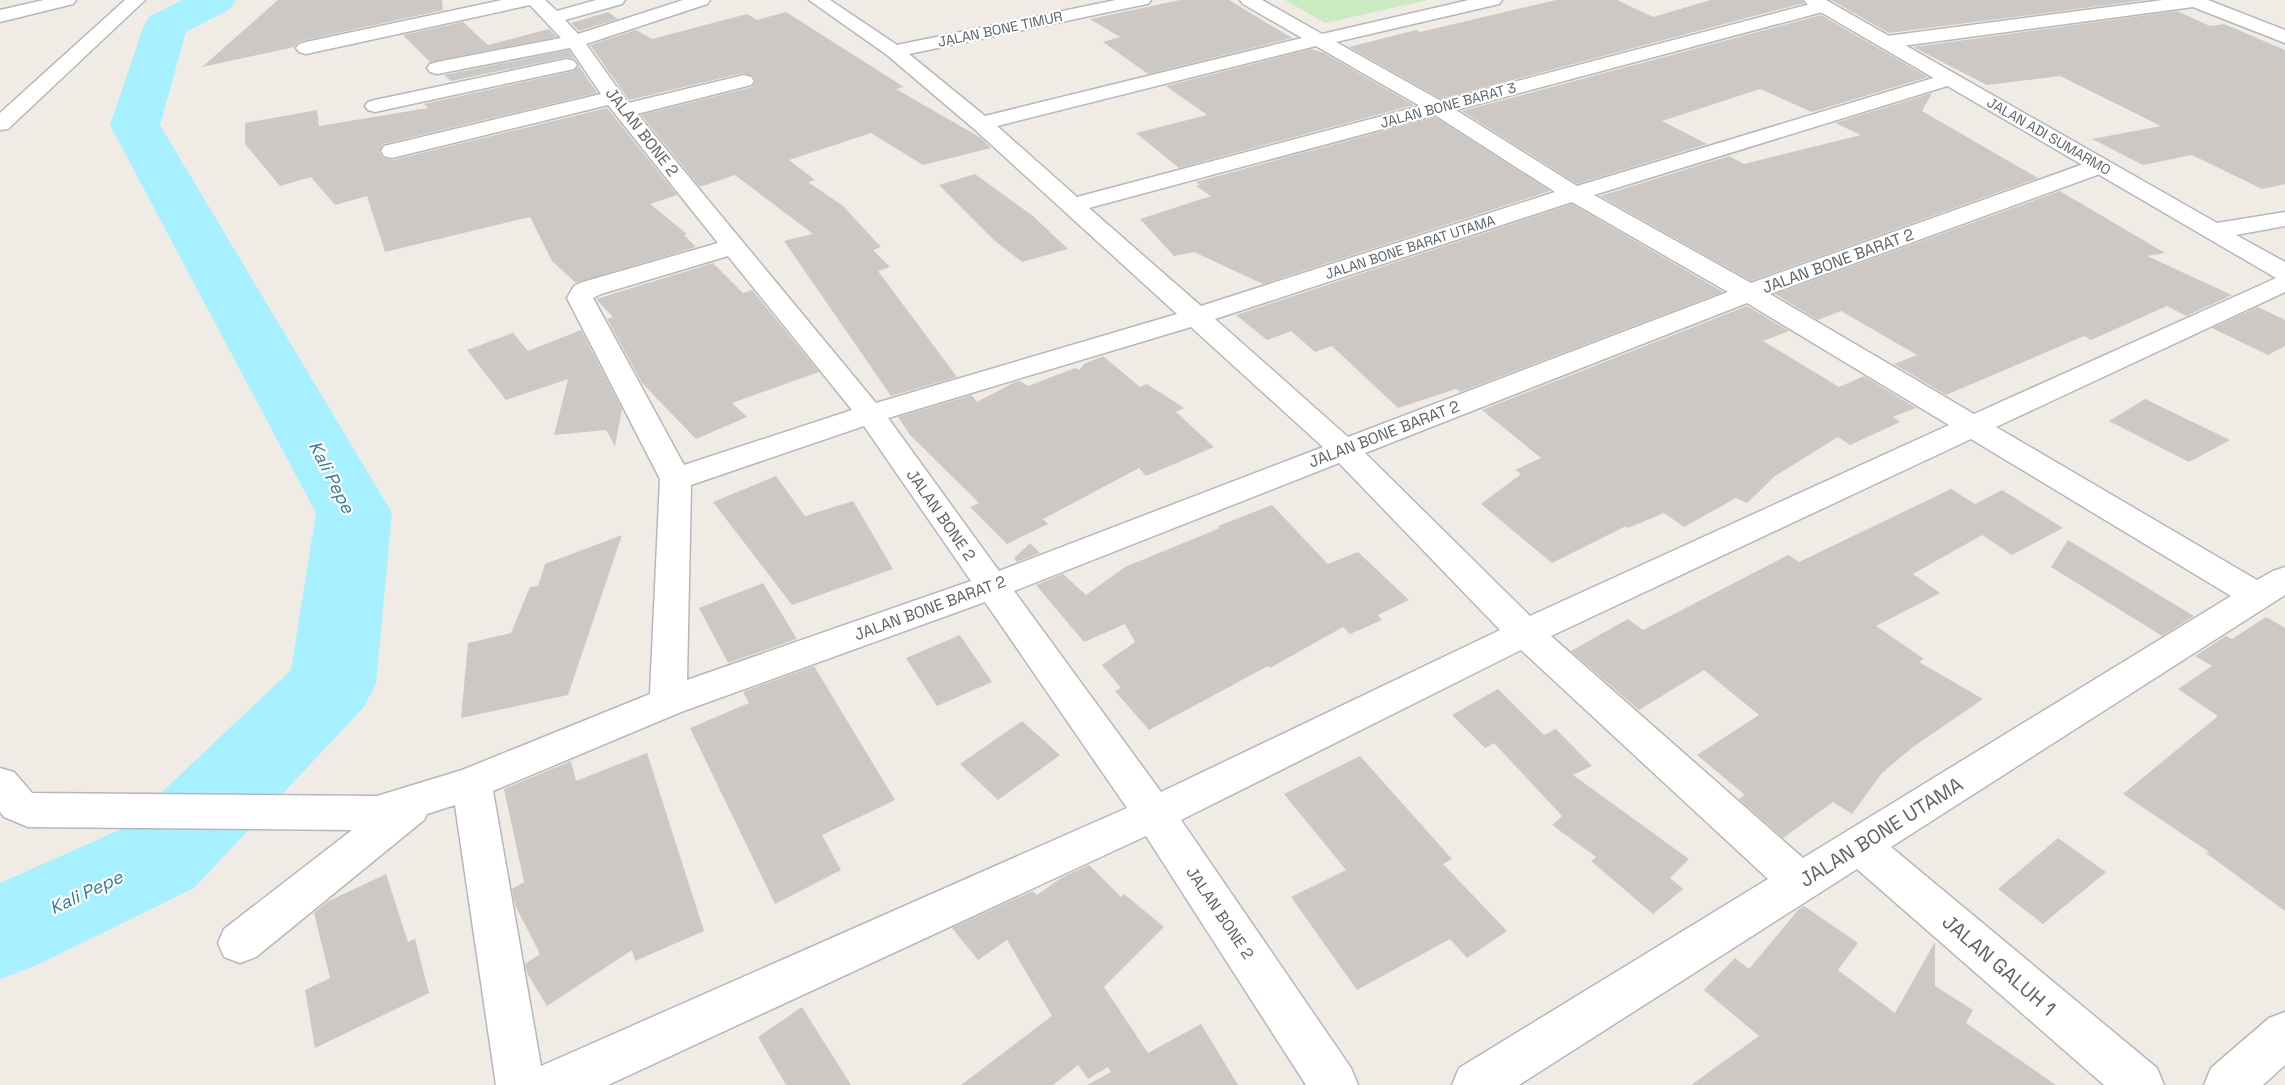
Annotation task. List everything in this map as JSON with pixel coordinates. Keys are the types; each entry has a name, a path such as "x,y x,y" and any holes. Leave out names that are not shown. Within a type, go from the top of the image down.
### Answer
{"street":[{"path":"0,16 68,0"},
{"path":"0,124 136,0"},
{"path":"306,48 527,0"},
{"path":"375,106 563,30 616,0"},
{"path":"437,68 563,30 701,0"},
{"path":"818,0 894,51 981,123 1344,450 1525,633 1800,882"},
{"name":"JALAN BONE TIMUR","path":"894,51 1143,0"},
{"path":"1249,0 1438,108 1574,194 1749,293 1973,425 2271,587"},
{"path":"981,123 1493,0"},
{"path":"1887,42 2194,1 2283,36"},
{"name":"JALAN ADI SUMARMO","path":"1819,3 2285,273"},
{"name":"JALAN BONE BARAT 3","path":"1072,205 1438,108 1819,3"},
{"name":"JALAN BONE 2","path":"563,30 618,104 870,414 1154,814 1334,1085"},
{"name":"JALAN BONE BARAT UTAMA","path":"676,479 870,414 1195,317 1574,194 1950,79"},
{"path":"392,151 618,104 744,81"},
{"name":"JALAN BONE BARAT 2","path":"14,797 377,813 472,783 668,702 991,587 1749,293 2100,166"},
{"path":"2214,231 2285,219"},
{"path":"668,702 676,479 580,298 583,292 592,288 734,246"},
{"path":"554,1085 1154,814 1525,633 2285,282"},
{"name":"JALAN BONE UTAMA","path":"1476,1085 2271,587"},
{"path":"472,783 520,1085"},
{"path":"240,943 421,799"},
{"name":"JALAN GALUH 1","path":"1859,845 2140,1085"},
{"path":"2228,1085 2285,1034"}],"green space":[{"path":"1285,0 1428,0 1325,23"}],"building":[{"path":"278,0 442,0 443,10 306,40 298,42 294,47 202,67"},
{"path":"1180,0 1229,0 1292,38 1148,74 1103,42 1120,37 1090,19"},
{"path":"1556,0 1617,0 1653,17 1711,0 1802,0 1804,3 1441,99 1349,47"},
{"path":"1831,0 2146,0 1889,33"},
{"path":"2177,11 2210,26 2224,24 2285,50 2285,184 2262,189 2192,155 2143,165 2092,139 2161,126 2060,76 1987,85 1913,47"},
{"path":"608,12 618,19 579,31 571,23"},
{"path":"786,12 904,87 896,89 981,138 991,148 923,165 871,133 789,160 815,180 808,182 843,206 881,247 873,250 890,267 878,271 957,377 891,396 784,241 813,234 735,175 700,187 641,115 752,87 756,81 753,76 743,73 629,100 590,45 636,30 652,39 747,14 757,20"},
{"path":"1821,15 1928,77 1812,112 1760,89 1662,121 1707,144 1577,184 1462,111"},
{"path":"463,22 488,45 549,29 557,37 430,62 403,35"},
{"path":"1311,49 1324,53 1414,105 1179,168 1136,133 1207,115 1166,86"},
{"path":"569,50 575,59 567,57 451,81 444,75"},
{"path":"579,66 597,93 383,144 379,152 383,158 393,160 607,108 677,195 650,204 687,234 684,235 696,247 576,283 552,261 530,217 385,252 367,196 335,205 311,177 280,186 245,144 245,123 317,110 319,126 428,108 424,104 574,71"},
{"path":"1932,93 1922,111 2038,178 1751,281 1600,196 1729,156 1744,164 1861,135 1835,123"},
{"path":"1435,117 1550,191 1263,284 1194,252 1174,256 1140,219 1211,196 1196,186 1200,185 1196,182"},
{"path":"975,174 1033,216 1068,249 1022,262 995,241 939,185"},
{"path":"2060,191 2165,253 2147,256 2232,295 2186,316 2167,306 2091,340 2084,336 1946,395 1894,364 1917,355 1841,311 1818,320 1775,294"},
{"path":"1572,204 1723,292 1460,392 1456,389 1398,408 1332,346 1315,352 1291,331 1267,340 1236,315"},
{"path":"713,263 743,293 752,290 819,372 732,403 747,417 696,439 642,383 607,319 613,317 596,299"},
{"path":"1747,306 1789,331 1763,341 1839,387 1864,376 1916,408 1893,417 1900,422 1850,445 1838,437 1775,476 1747,503 1736,498 1684,527 1664,513 1628,528 1626,526 1552,563 1481,504 1521,474 1515,470 1541,458 1482,410"},
{"path":"2258,307 2285,320 2285,346 2268,355 2212,328"},
{"path":"581,330 622,409 615,446 606,430 554,435 568,379 506,400 467,350 513,333 528,351"},
{"path":"1103,356 1140,387 1147,384 1184,408 1176,412 1214,447 1146,476 1139,468 1043,519 1048,524 1007,544 970,507 979,503 910,435 898,417 972,395 977,402 1015,382 1020,381 1028,386 1075,368 1079,370 1084,364"},
{"path":"2145,399 2230,440 2189,462 2109,421"},
{"path":"776,476 805,516 853,501 893,569 792,605 713,502"},
{"path":"1951,489 1975,504 2002,490 2063,528 2012,555 1982,535 1913,574 1940,593 1876,626 1924,659 1919,662 1983,699 1913,747 1882,773 1852,814 1833,802 1783,838 1739,799 1745,795 1697,755 1759,715 1704,670 1639,710 1571,651 1628,619 1643,630 1788,555 1799,562"},
{"path":"1272,505 1328,564 1358,552 1409,600 1378,615 1382,620 1350,634 1343,627 1270,668 1268,666 1149,730 1115,691 1121,688 1102,665 1135,642 1125,624 1084,642 1036,585 1063,574 1086,595 1125,567"},
{"path":"622,535 568,695 461,718 468,643 511,633 530,587 538,586 545,564"},
{"path":"2068,540 2194,616 2162,636 2051,567"},
{"path":"1030,543 1040,553 1017,562 1014,558"},
{"path":"763,583 797,639 728,663 699,608"},
{"path":"2266,617 2285,628 2285,911 2206,853 2209,852 2123,794 2218,716 2178,689 2212,666 2195,656 2226,636 2232,639"},
{"path":"960,635 992,682 937,706 906,658"},
{"path":"814,666 895,800 822,835 841,870 775,904 690,728 749,703 743,692"},
{"path":"1498,689 1544,735 1556,729 1592,766 1573,775 1689,859 1670,878 1683,889 1653,914 1591,861 1596,857 1552,825 1562,816 1494,743 1485,748 1452,715"},
{"path":"1022,721 1060,755 998,800 960,764"},
{"path":"647,753 704,931 635,961 632,950 547,1006 527,973 525,964 540,954 515,905 512,889 524,882 504,789 571,761 576,781"},
{"path":"1360,756 1452,859 1443,864 1507,931 1467,958 1450,939 1357,990 1291,897 1346,870 1284,794"},
{"path":"2058,838 2106,872 2043,924 1998,889"},
{"path":"1089,865 1121,897 1124,894 1164,927 1104,987 1148,1053 1201,1024 1238,1085 1087,1085 1111,1072 1108,1067 1088,1079 1078,1065 1053,1085 961,1085 1052,1016 1007,940 978,960 952,928 1033,891 1037,895 1061,878"},
{"path":"386,874 408,942 415,939 429,993 315,1048 305,990 330,978 314,913 327,902"},
{"path":"1804,906 1858,943 1838,970 1895,1013 1935,942 1935,986 1973,1010 1966,1023 2056,1085 1691,1085 1759,1036 1704,990 1735,958 1749,969"},
{"path":"802,1007 851,1085 786,1085 758,1037"}],"waterway":[{"name":"Kali Pepe","path":"0,932 159,858 332,684 354,513 135,125 166,25 215,0"}]}
